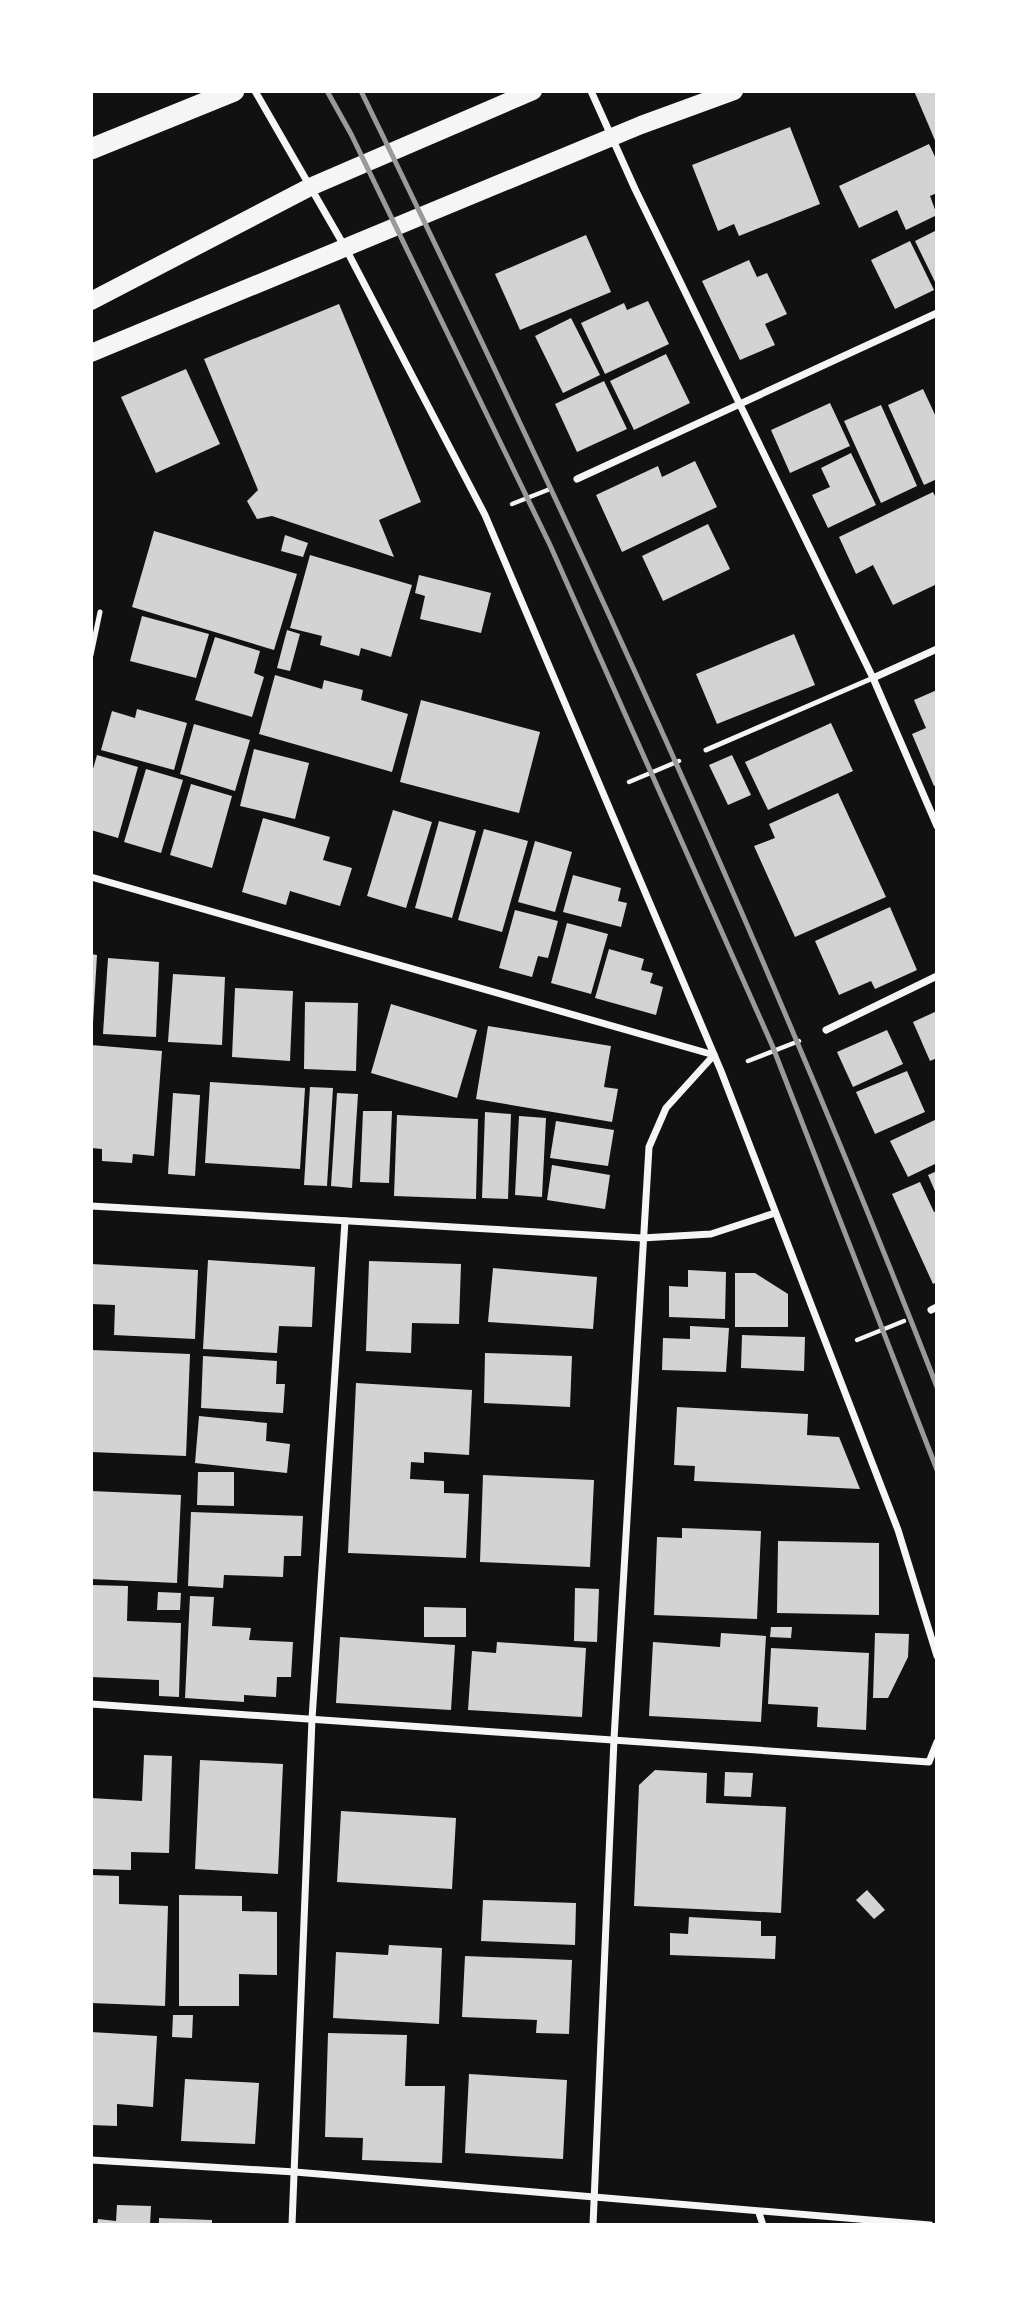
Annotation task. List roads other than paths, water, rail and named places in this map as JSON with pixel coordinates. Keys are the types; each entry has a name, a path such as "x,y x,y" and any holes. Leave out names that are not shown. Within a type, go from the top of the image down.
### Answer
{"highway":[{"path":"91,149 234,91"}],"main road":[{"path":"91,301 310,187 533,91"},
{"path":"91,353 612,138 734,91"}],"street":[{"path":"255,91 346,249 485,515 714,1055 898,1530 937,1656"},
{"path":"591,91 873,678 937,826"},
{"path":"577,479 937,313"},
{"path":"873,678 937,649"},
{"path":"91,877 714,1055"},
{"path":"826,1030 937,976"},
{"path":"593,2225 614,1739 649,1147 666,1108 714,1055"},
{"path":"91,1206 642,1238 711,1234 775,1213"},
{"path":"292,2225 312,1719 345,1221"},
{"path":"91,1704 929,1762 937,1742"},
{"path":"91,2160 295,2172 759,2213 929,2225"},
{"path":"759,2213 762,2225"}],"lane":[{"path":"91,655 100,612"},
{"path":"706,750 873,678"}],"railway":[{"path":"327,91 351,134 550,545 772,1045 937,1470"},
{"path":"361,91 514,411 662,733 804,1058 937,1387"}]}
